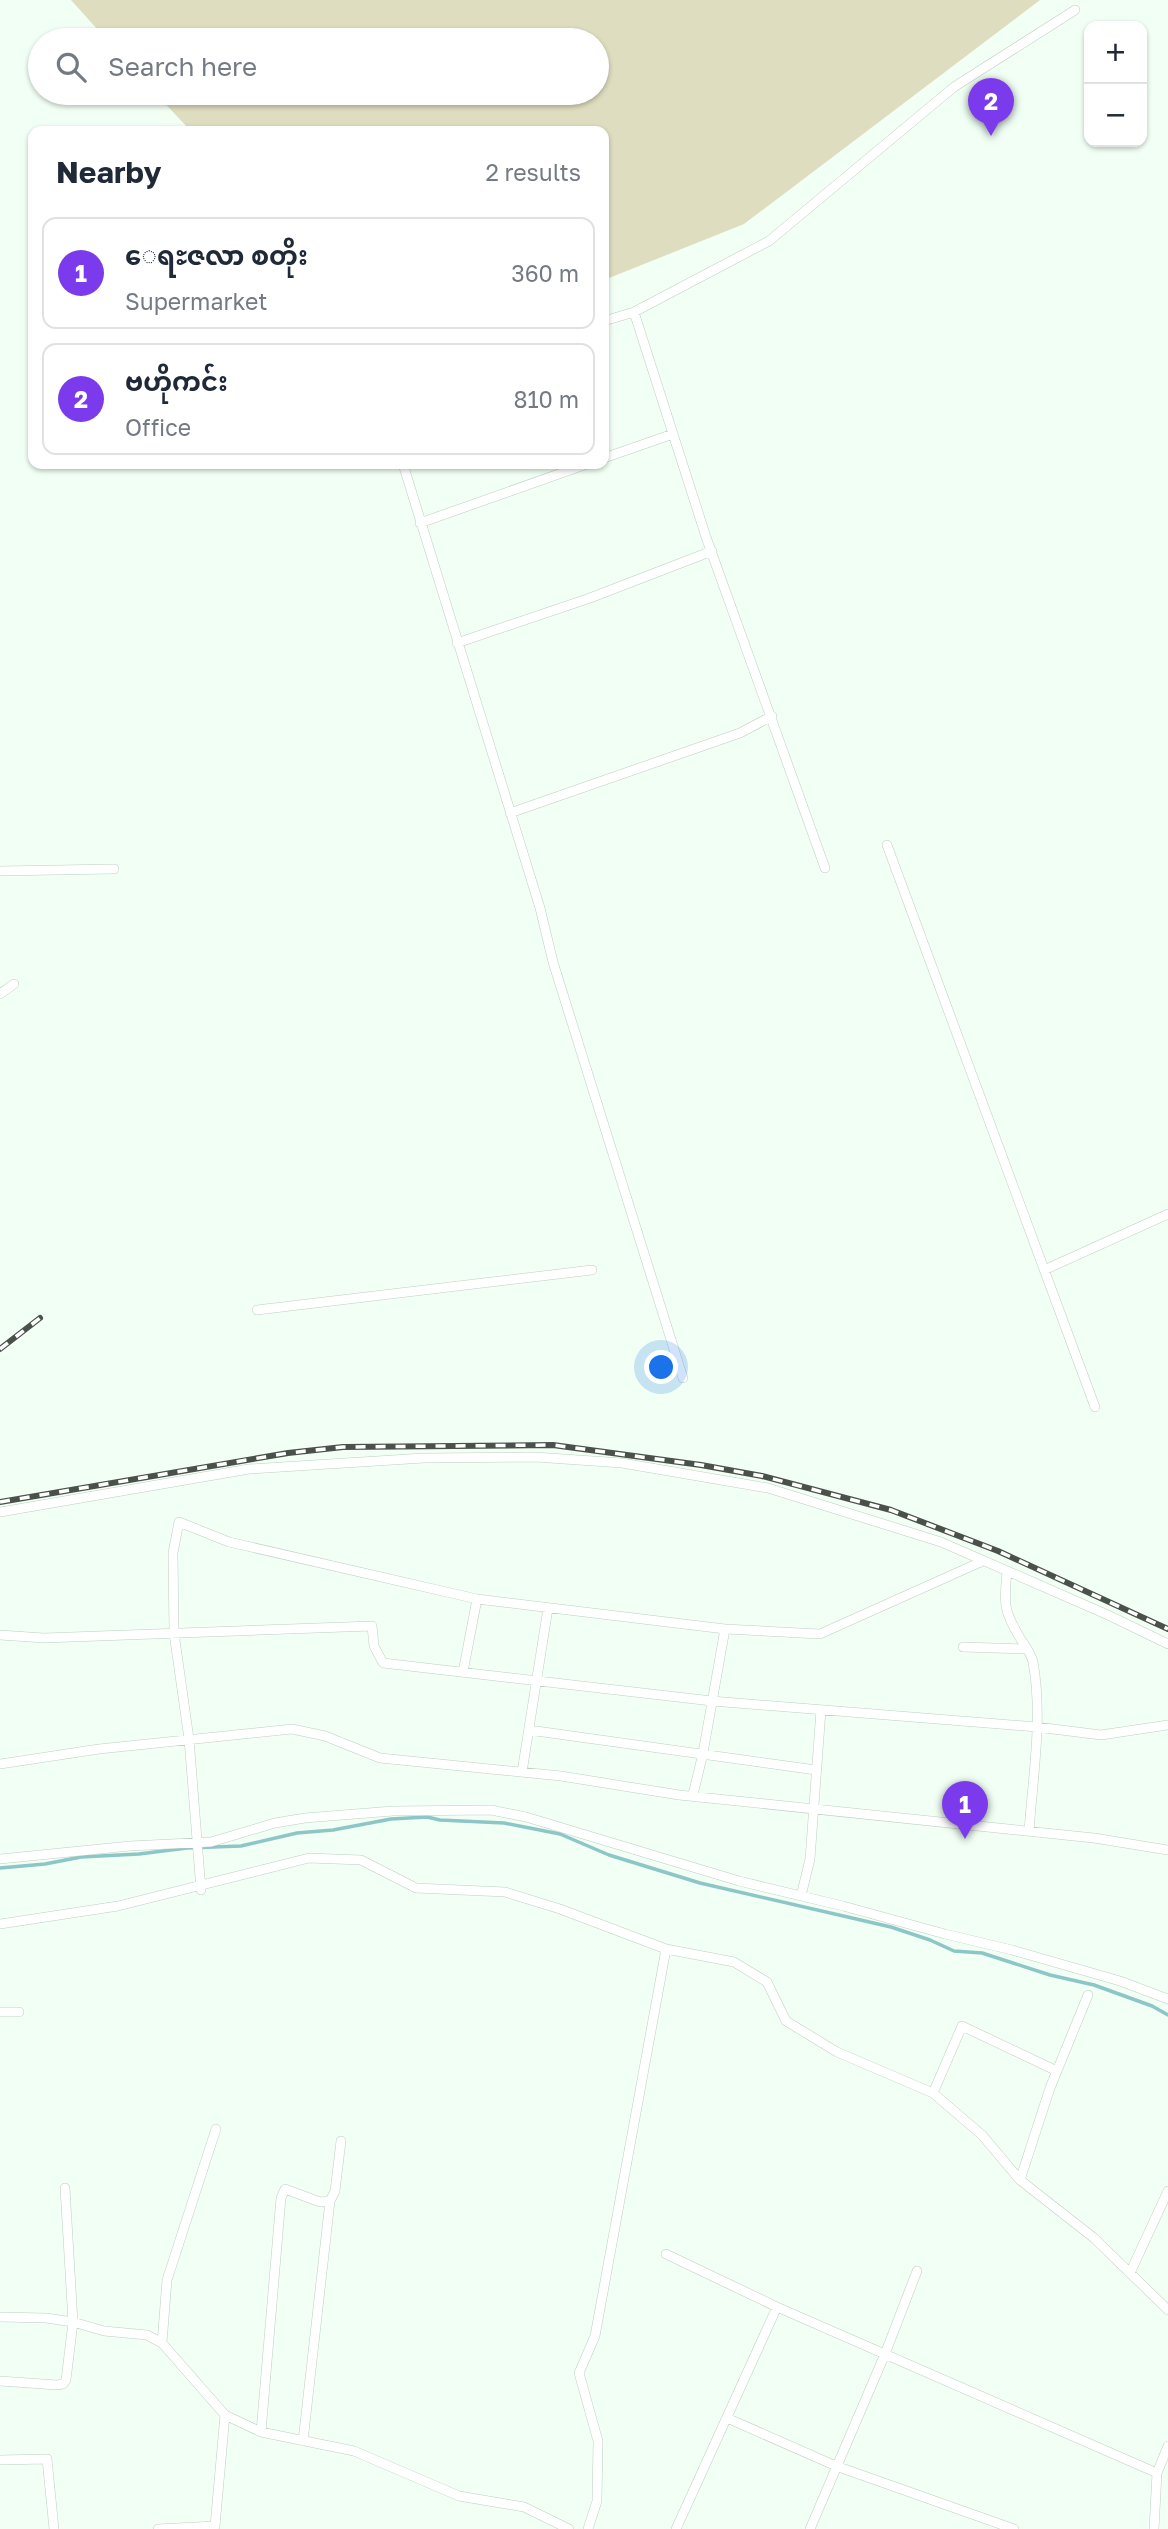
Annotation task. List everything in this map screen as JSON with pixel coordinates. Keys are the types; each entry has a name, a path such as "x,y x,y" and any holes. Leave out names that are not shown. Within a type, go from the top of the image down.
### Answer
{"street":[{"path":"609,320 634,312 769,241 954,87 1075,10"},
{"path":"634,312 712,551 825,868"},
{"path":"609,456 673,434"},
{"path":"404,469 540,908 552,962 683,1378"},
{"path":"420,522 573,469"},
{"path":"457,643 590,598 712,551"},
{"path":"510,814 740,733 772,716"},
{"path":"887,845 1095,1407"},
{"path":"0,871 114,869"},
{"path":"0,994 14,984"},
{"path":"1044,1270 1168,1214"},
{"path":"257,1310 592,1270"},
{"path":"0,1512 249,1469 424,1458 534,1457 622,1463 768,1488 941,1542 1168,1644"},
{"path":"201,1888 190,1739 174,1633 173,1553 179,1522 229,1542 477,1600 725,1629 820,1634 983,1561"},
{"path":"1007,1571 1004,1604 1007,1616 1032,1657 1035,1678 1037,1727 1029,1830"},
{"path":"463,1672 477,1600"},
{"path":"522,1772 548,1608"},
{"path":"0,1635 44,1638 372,1626 374,1646 383,1663 712,1701 1037,1727 1101,1735 1168,1725"},
{"path":"693,1795 725,1629"},
{"path":"963,1647 1027,1649"},
{"path":"801,1896 810,1859 821,1710"},
{"path":"0,1764 190,1739 292,1729 325,1736 380,1758 522,1772 679,1795 813,1810 1029,1830 1168,1850"},
{"path":"529,1730 816,1770"},
{"path":"0,1858 211,1842 275,1823 305,1818 393,1811 491,1810 526,1817 739,1881 1024,1954 1120,1981 1168,1999"},
{"path":"0,1924 118,1906 201,1888 309,1858 361,1860 416,1888 505,1892 560,1909 666,1950 734,1962 767,1982 786,2021 837,2052 933,2093 982,2135 1020,2180 1094,2238 1168,2310"},
{"path":"588,2529 597,2501 598,2441 579,2373 595,2336 666,1950"},
{"path":"1020,2180 1057,2071 1088,1995"},
{"path":"0,2012 19,2012"},
{"path":"933,2093 962,2026 1057,2071"},
{"path":"162,2343 167,2280 216,2129"},
{"path":"303,2441 330,2200 335,2191 341,2141"},
{"path":"0,2381 63,2384 66,2380 73,2322 65,2188"},
{"path":"261,2431 281,2197 285,2189 320,2202 330,2200"},
{"path":"1130,2273 1168,2192"},
{"path":"666,2254 777,2307 1157,2473"},
{"path":"810,2529 885,2354 917,2271"},
{"path":"676,2529 777,2307"},
{"path":"0,2317 46,2318 104,2331 147,2335 162,2343 225,2416 261,2431 354,2451 459,2496 524,2507 569,2529"},
{"path":"158,2529 215,2526 225,2416"},
{"path":"727,2418 836,2466 1014,2529"},
{"path":"1154,2529 1157,2473 1168,2446"},
{"path":"0,2460 47,2459 54,2529"}],"green space":[{"path":"71,0 1040,0 744,224 609,278 609,126 186,126 166,105 609,105 609,28 96,28"}],"waterway":[{"path":"0,1868 81,1857 241,1846 297,1833 333,1830 391,1819 427,1817 504,1823 560,1834 609,1855 700,1883 891,1927 954,1951 982,1953 1050,1975 1094,1985 1152,2006 1168,2015"}],"railway":[{"path":"0,1349 40,1318"},
{"path":"0,1502 288,1453 343,1447 553,1445 762,1476 891,1510 998,1551 1168,1629"}],"place":[{"name":"ဗဟိုကင်း","path":"991,136"},
{"name":"ေရႊဇလာ စတိုး","path":"965,1839"}]}
